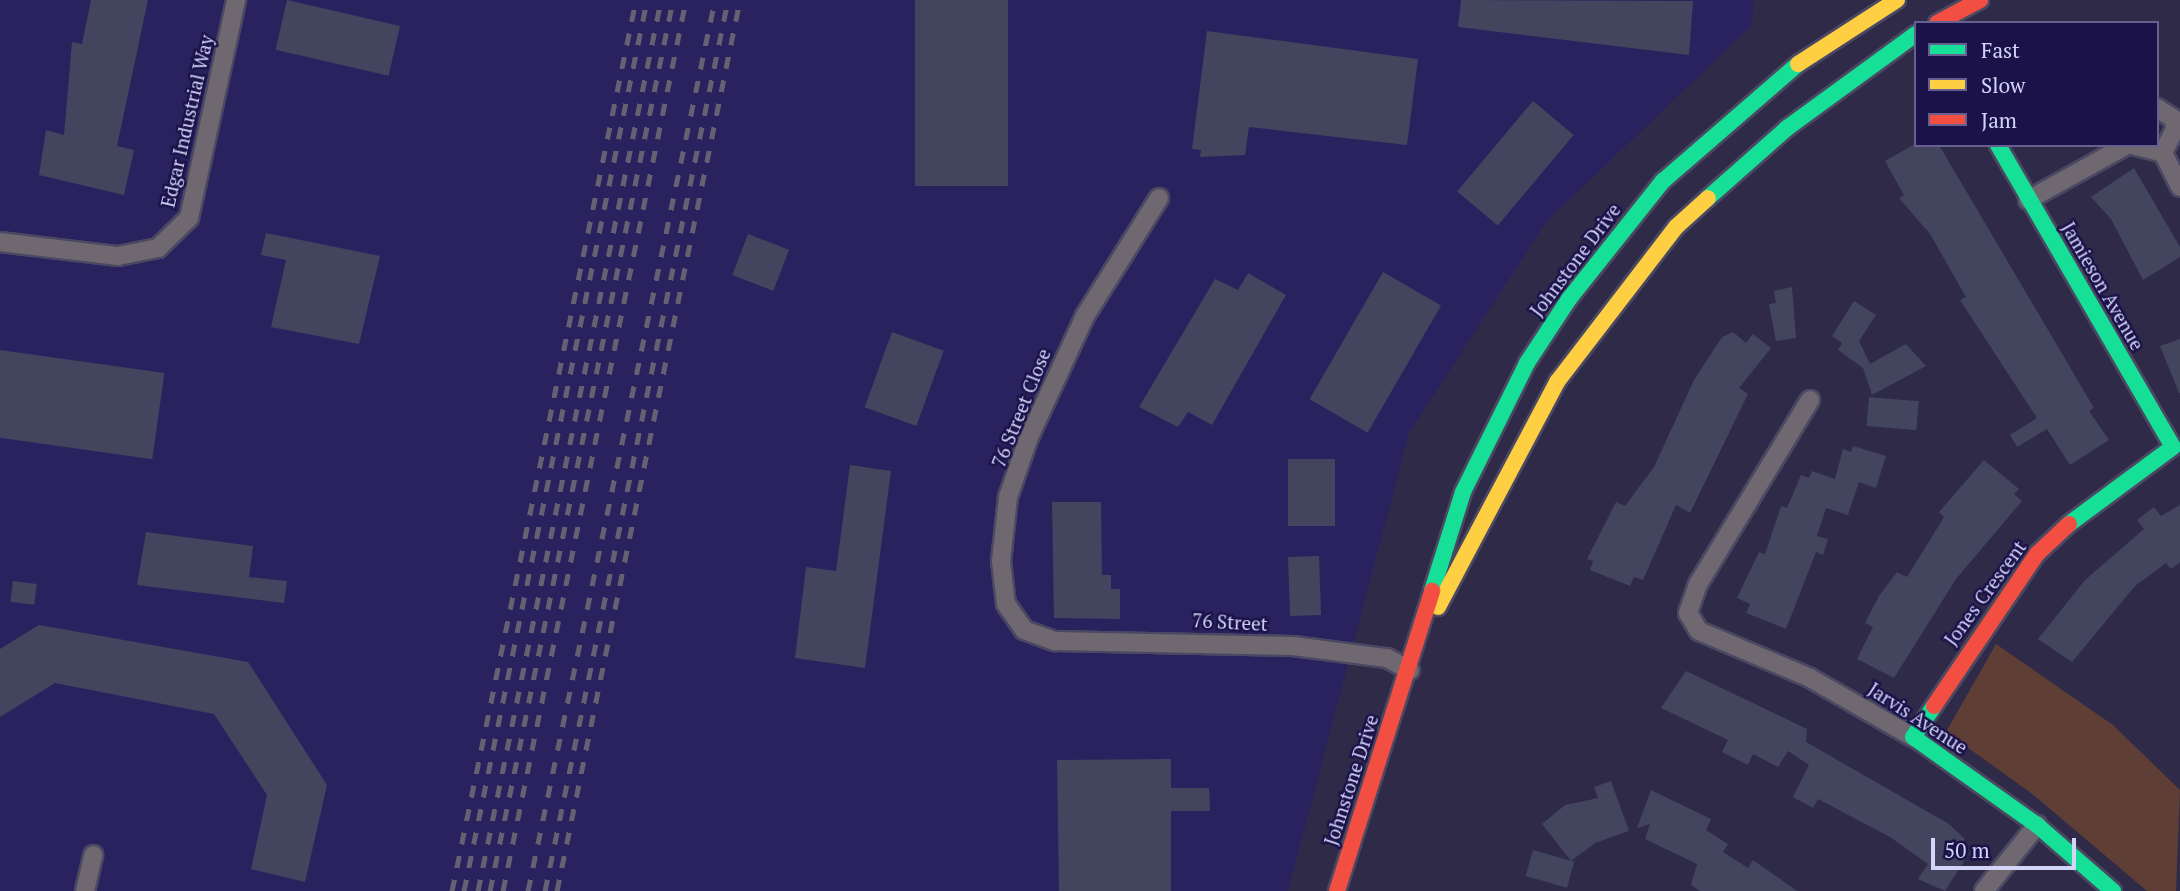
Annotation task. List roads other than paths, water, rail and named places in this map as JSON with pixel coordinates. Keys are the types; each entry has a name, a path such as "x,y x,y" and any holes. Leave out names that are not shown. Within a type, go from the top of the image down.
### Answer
{"main road":[{"path":"1937,0 1944,21 1980,0"},
{"name":"Johnstone Drive","path":"1420,642 1509,465 1612,304 1729,175 1906,17"},
{"name":"Johnstone Drive","path":"1337,891 1420,642 1468,481 1493,423 1569,299 1655,191 1769,83 1906,17"},
{"name":"Jamieson Avenue","path":"1999,147 2028,200 2176,445"},
{"name":"Jones Crescent","path":"1913,737 2037,554 2096,498 2176,445"},
{"name":"Jarvis Avenue","path":"1913,737 2037,825 2113,891"}],"street":[{"name":"Edgar Industrial Way","path":"0,242 118,256 158,248 189,218 236,0"},
{"path":"2159,109 2177,118 2173,139 2163,153"},
{"path":"2028,200 2126,147"},
{"path":"2138,147 2163,153 2180,187"},
{"name":"76 Street Close","path":"1044,638 1024,630 1006,604 1001,561 1008,497 1055,375 1159,198"},
{"name":"Jarvis Avenue","path":"1810,400 1688,608 1699,631 1810,678 1913,737"},
{"name":"76 Street","path":"1044,638 1352,651 1410,670"},
{"path":"1984,891 2037,825"},
{"path":"85,891 93,855"}],"railway":[{"path":"452,891 636,0"},
{"path":"464,891 647,0"},
{"path":"478,891 661,0"},
{"path":"490,891 673,0"},
{"path":"503,891 686,0"},
{"path":"528,891 715,0"},
{"path":"545,891 728,0"},
{"path":"557,891 740,0"}]}
